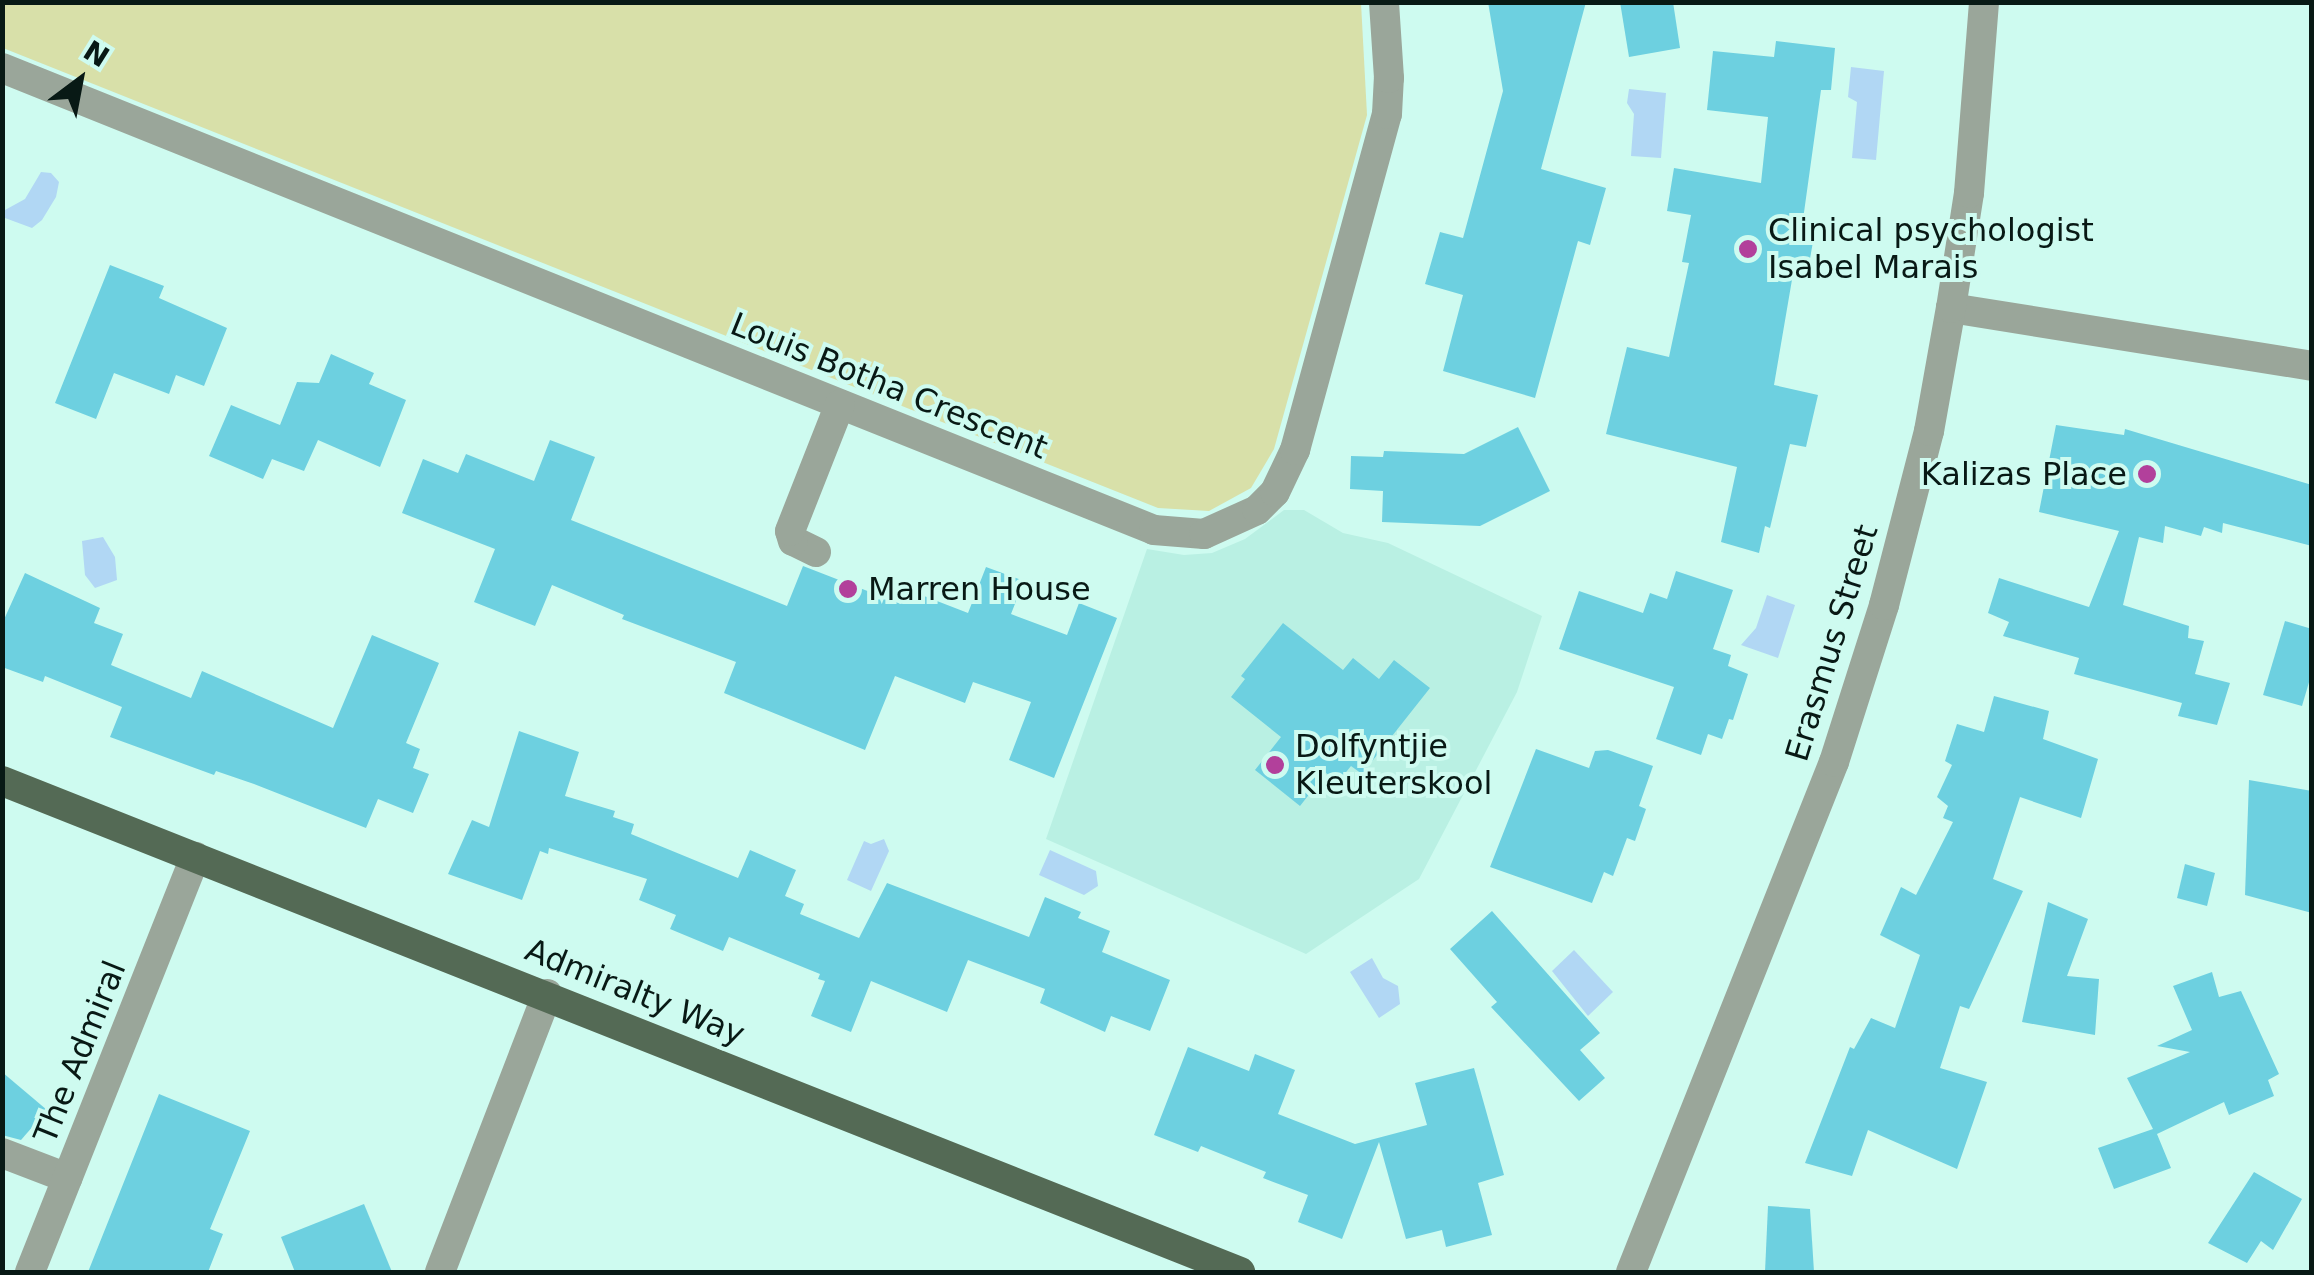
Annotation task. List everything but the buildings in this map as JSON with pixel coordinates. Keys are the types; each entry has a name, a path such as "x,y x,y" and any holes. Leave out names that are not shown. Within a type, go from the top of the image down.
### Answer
{"main road":[{"name":"Admiralty Way","path":"2,781 1240,1272"}],"street":[{"name":"Louis Botha Crescent","path":"2,68 1154,530 1204,534 1256,510 1274,492 1295,450 1381,142 1389,78 1384,2"},
{"name":"Erasmus Street","path":"1631,1272 1834,762 1903,536 1951,308 1968,193 1984,2"},
{"path":"1951,308 2312,366"},
{"path":"816,552 793,540 790,531 840,404"},
{"name":"The Admiral","path":"30,1272 195,857"},
{"path":"440,1272 547,994"},
{"path":"2,1153 67,1178"}],"shaded area":[{"path":"2,3 1361,3 1367,115 1274,449 1251,488 1209,511 1158,508 3,48"},
{"name":"Dolfyntjie Kleuterskool","path":"1284,510 1304,510 1343,533 1388,543 1542,616 1517,692 1419,879 1306,954 1046,839 1147,549 1184,555 1212,553 1245,539"}],"water":[{"path":"1851,67 1884,71 1876,160 1852,158 1857,102 1848,97"},
{"path":"1629,89 1666,93 1661,158 1631,156 1634,114 1627,103"},
{"path":"41,172 51,173 59,182 56,197 42,220 32,228 5,218 5,210 25,199"},
{"path":"103,537 115,557 117,580 95,588 85,575 82,541"},
{"path":"1767,595 1795,605 1778,658 1741,645 1756,628"},
{"path":"884,839 889,851 871,891 847,880 864,841 871,844"},
{"path":"1050,850 1096,871 1098,886 1084,895 1039,875"},
{"path":"1574,950 1613,992 1588,1016 1552,971"},
{"path":"1372,958 1383,978 1398,986 1400,1004 1379,1018 1350,972"}],"place":[{"name":"Clinical psychologist Isabel Marais","path":"1748,249"},
{"name":"Kalizas Place","path":"2147,474"},
{"name":"Marren House","path":"848,589"},
{"name":"Dolfyntjie Kleuterskool","path":"1275,765"}]}
